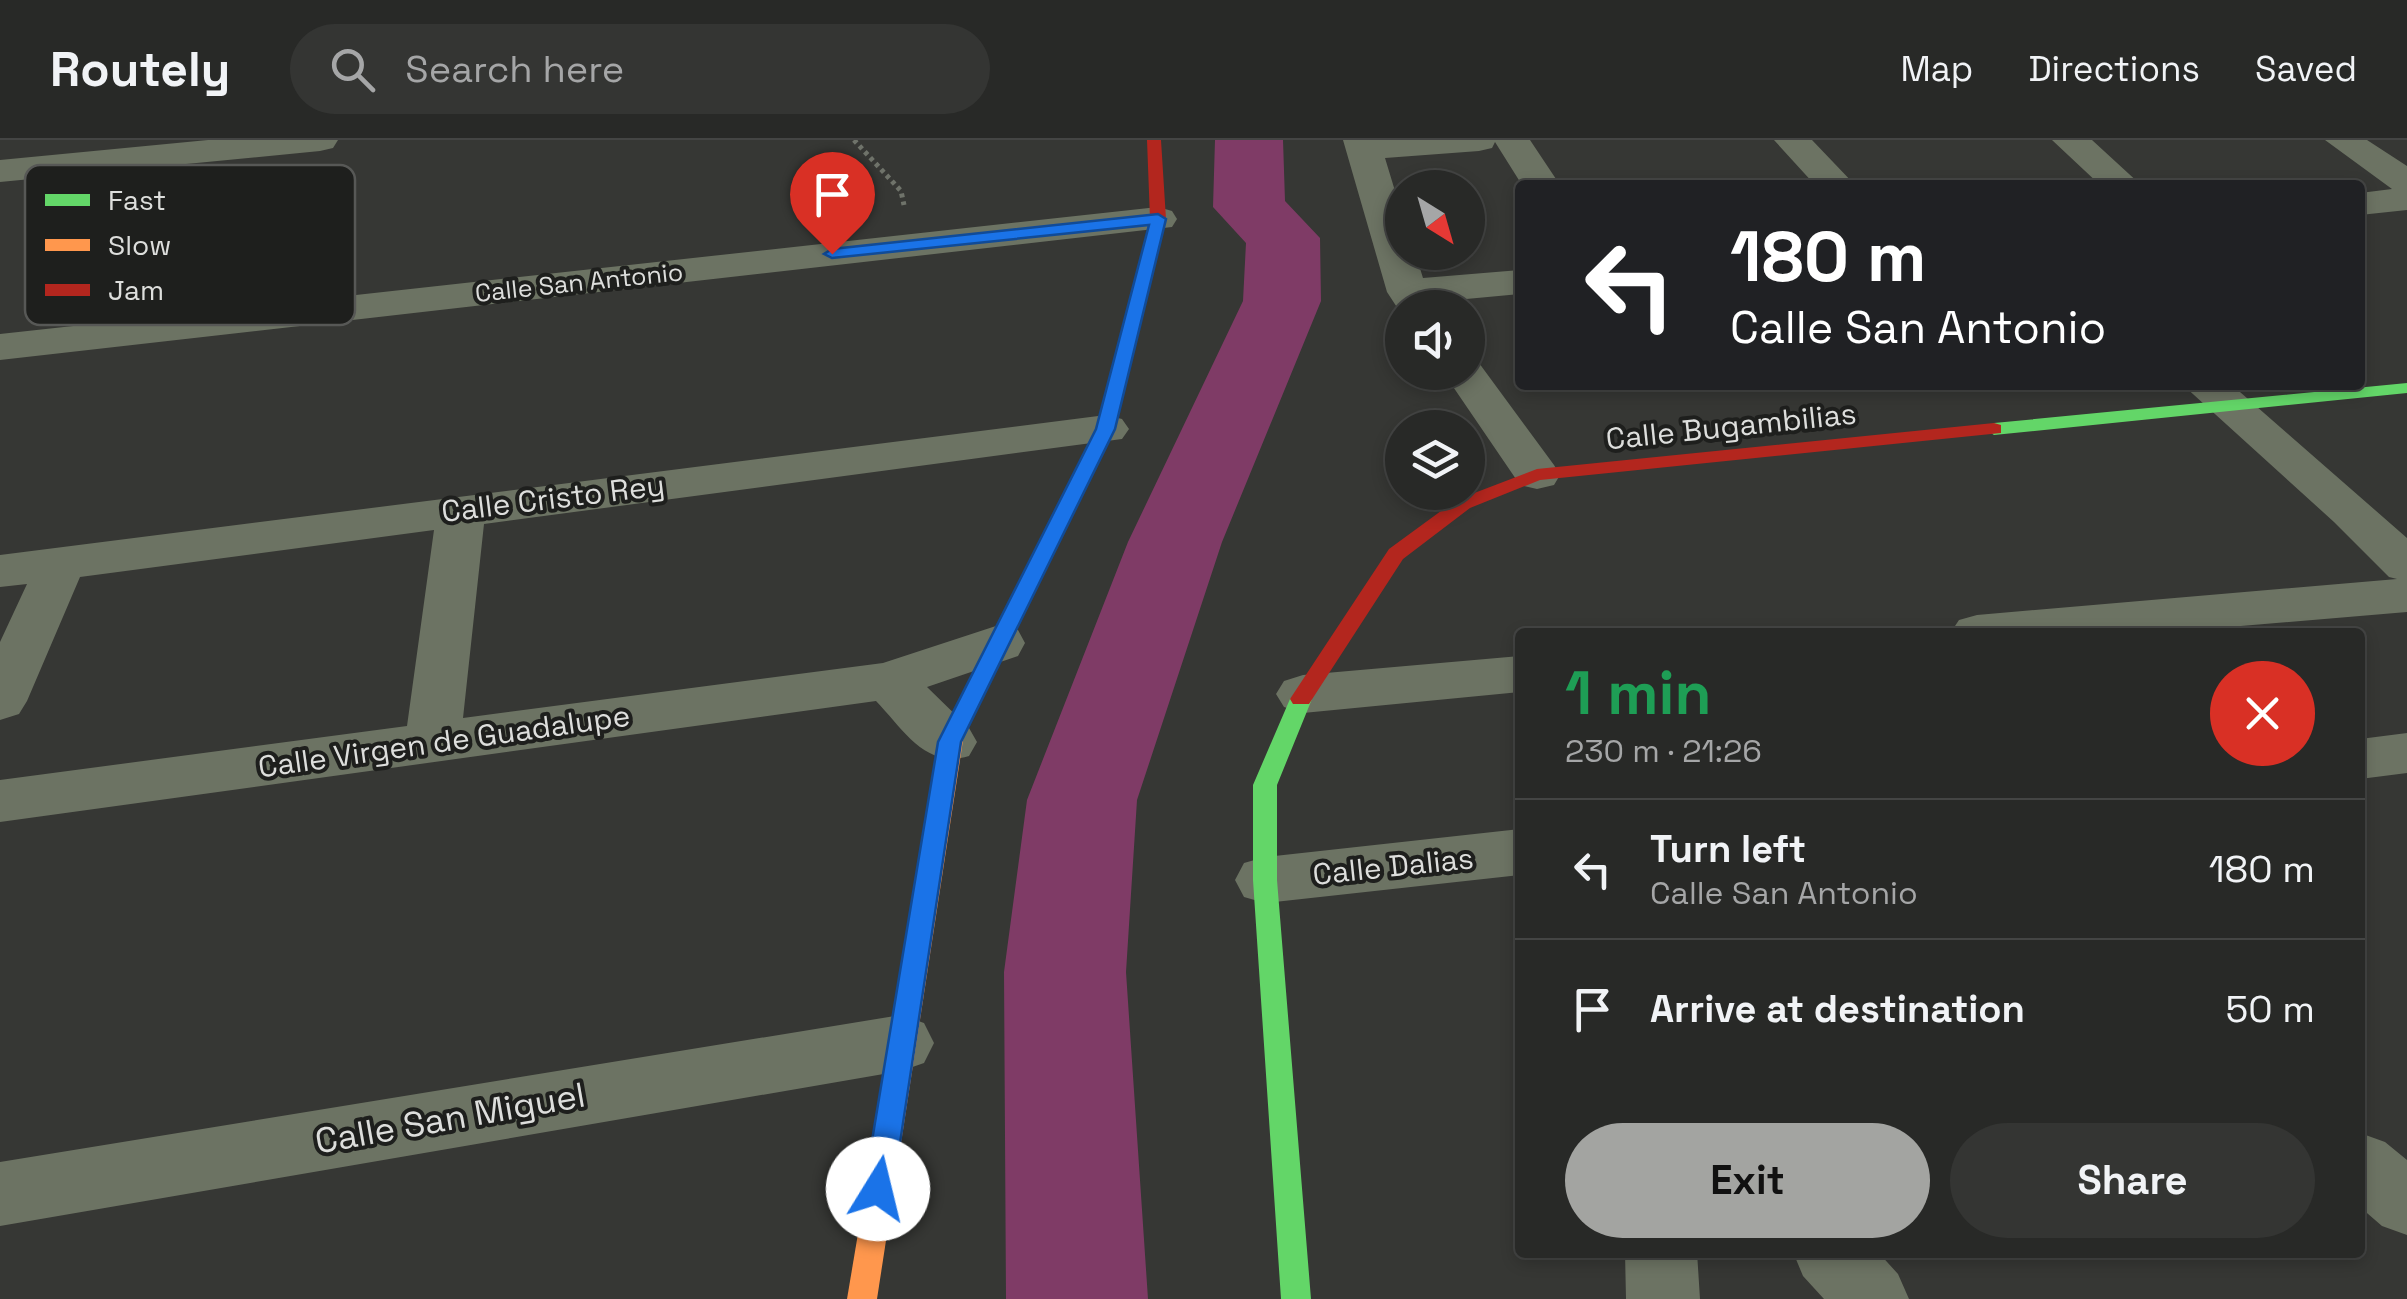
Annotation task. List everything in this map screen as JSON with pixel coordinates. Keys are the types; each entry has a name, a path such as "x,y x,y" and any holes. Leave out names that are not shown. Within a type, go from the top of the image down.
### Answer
{"street":[{"path":"70,165 320,140"},
{"path":"862,1299 949,742 1106,429 1158,219 1154,140"},
{"path":"1410,290 1362,144 1479,140"},
{"path":"1512,140 1539,180"},
{"path":"1792,140 1831,180"},
{"path":"2070,140 2116,180"},
{"path":"2344,140 2407,182"},
{"path":"0,172 25,170"},
{"path":"2365,203 2407,199"},
{"name":"Calle San Antonio","path":"355,308 1158,219"},
{"path":"1472,290 1515,283"},
{"name":"Calle San Antonio","path":"0,348 202,325"},
{"name":"Calle Bugambilias","path":"2365,390 2407,388"},
{"path":"1477,390 1538,475"},
{"name":"Calle Bugambilias","path":"1296,1299 1265,880 1265,785 1303,694 1396,554 1464,504 1538,475 2218,396 2360,390"},
{"path":"2218,396 2407,566"},
{"name":"Calle Cristo Rey","path":"0,571 1106,429"},
{"path":"433,742 462,510"},
{"path":"0,701 61,564"},
{"path":"2023,628 2407,595"},
{"name":"Calle Virgen de Guadalupe","path":"0,801 888,681 999,643"},
{"path":"1303,694 1515,674"},
{"path":"888,681 949,742"},
{"path":"2365,758 2407,754"},
{"name":"Calle Dalias","path":"1265,880 1515,853"},
{"name":"Calle San Miguel","path":"0,1194 901,1043"},
{"path":"2365,1168 2407,1203"},
{"path":"1661,1258 1663,1299"},
{"path":"1835,1258 1872,1299"}],"path":[{"path":"854,140 902,191 912,244"}],"waterway":[{"path":"1077,1299 1065,972 1082,800 1175,542 1282,301 1283,238 1249,207 1249,140"}],"traffic: fast":[{"path":"1994,429 2407,388"},
{"path":"1296,1299 1265,880 1265,785 1301,699"}],"traffic: slow":[{"path":"862,1299 953,734"}],"traffic: jam":[{"path":"953,734 1106,429 1158,219 1154,140"},
{"path":"1301,699 1396,554 1463,504 1537,475 1994,429"}],"route":[{"path":"832,254 1158,219 1106,429 949,742 878,1189"}]}
